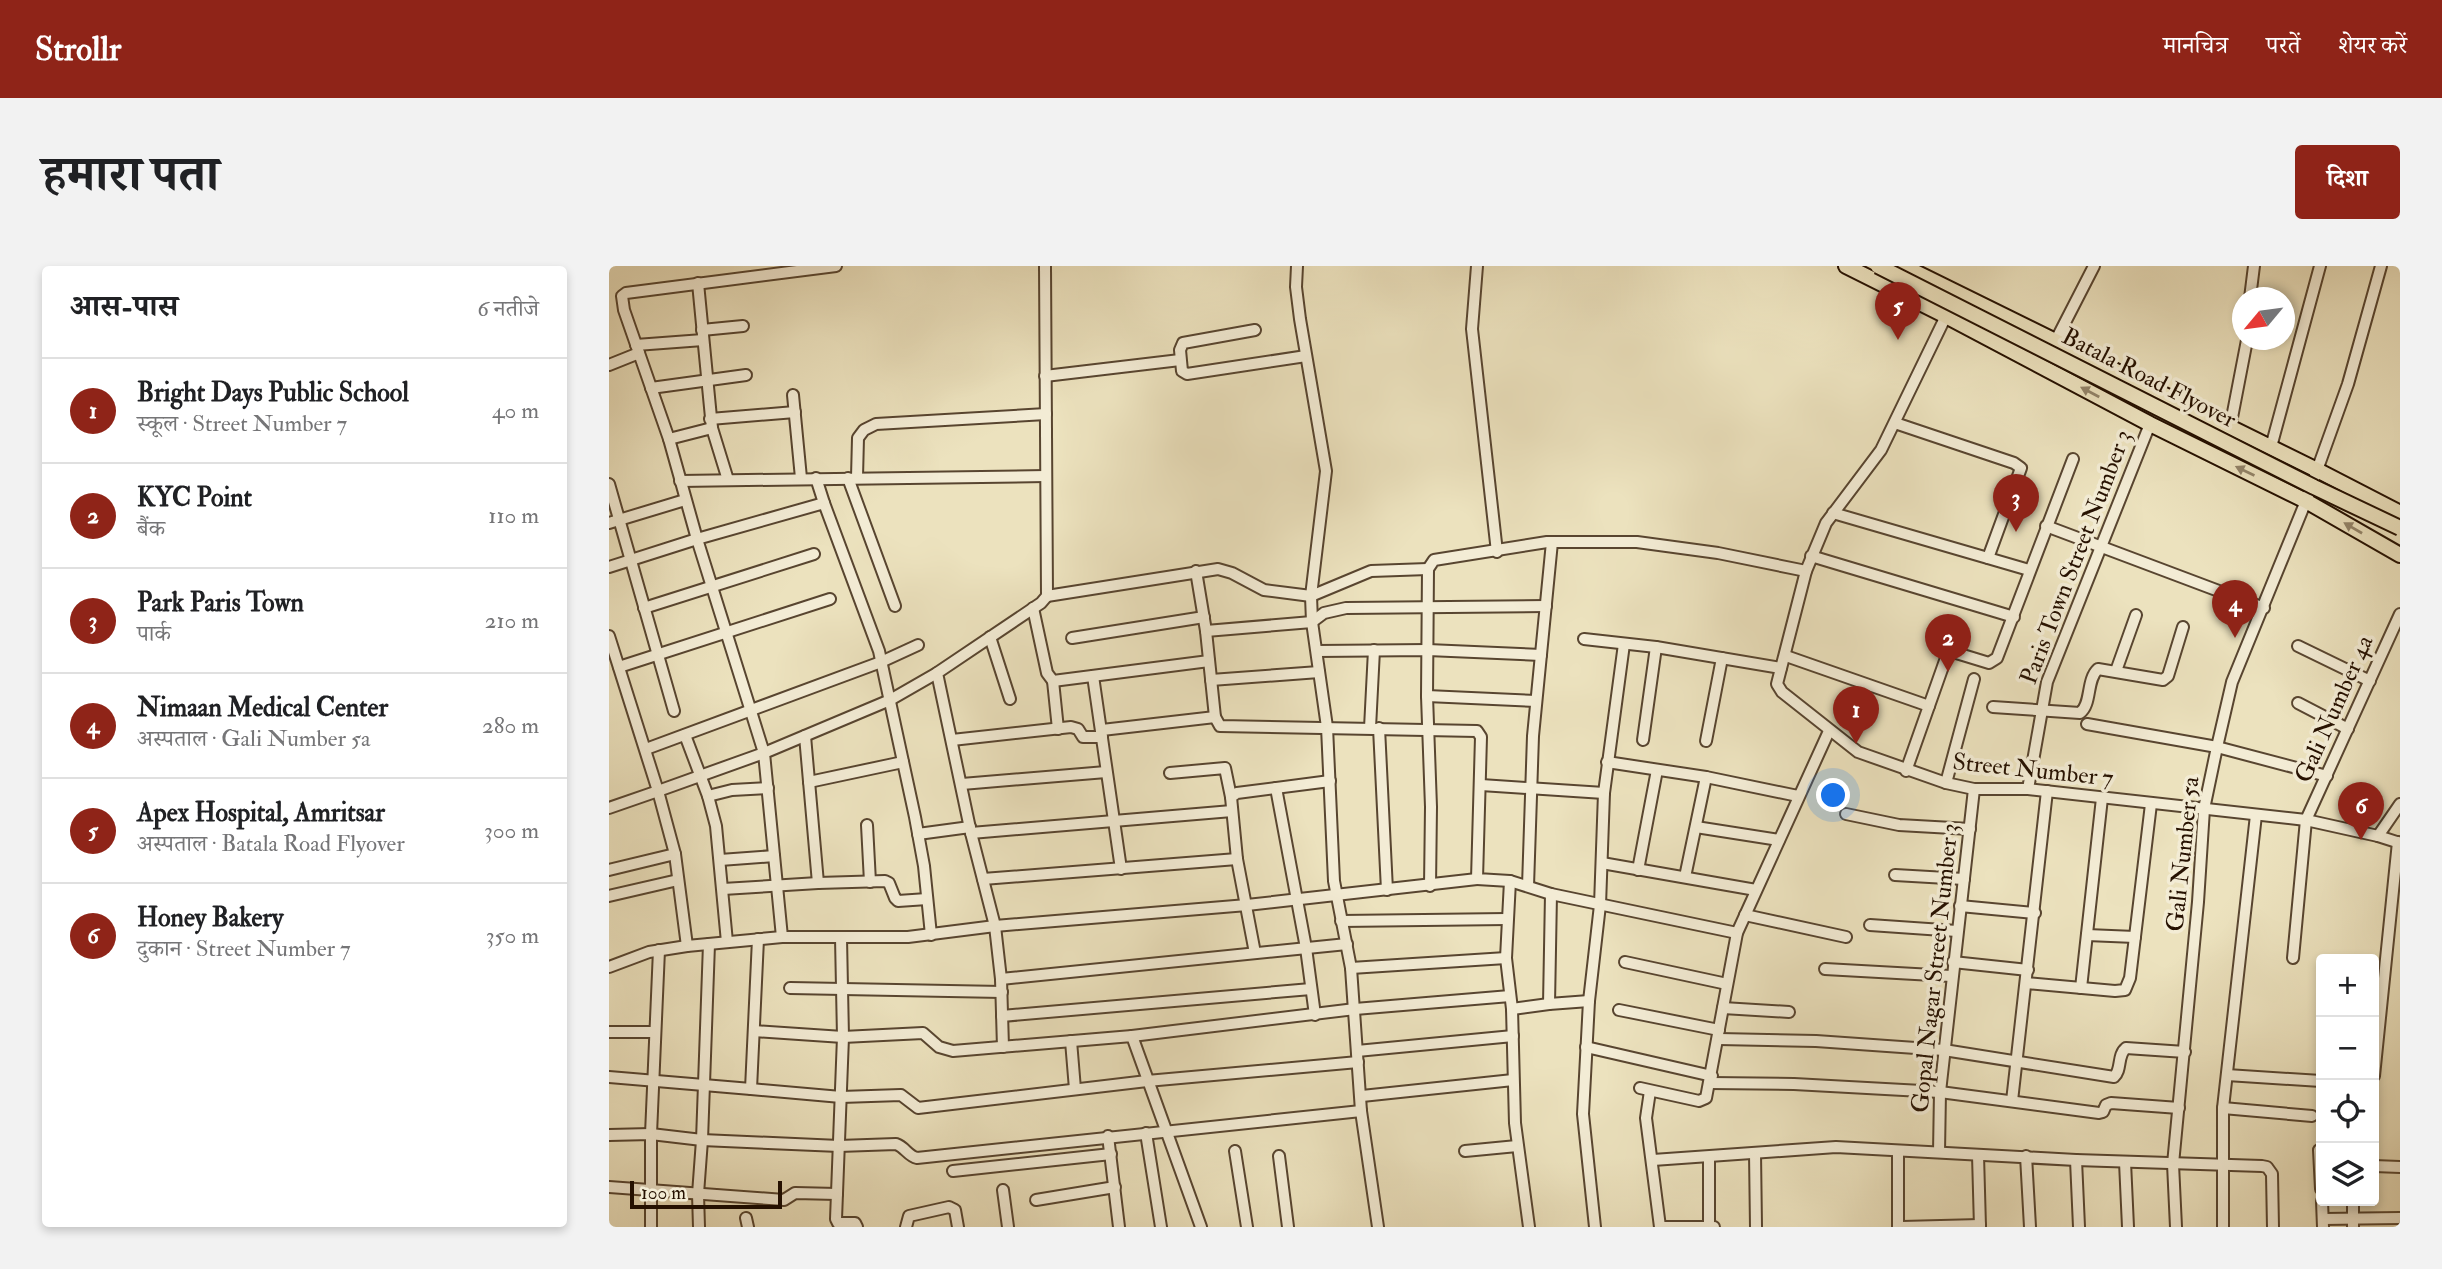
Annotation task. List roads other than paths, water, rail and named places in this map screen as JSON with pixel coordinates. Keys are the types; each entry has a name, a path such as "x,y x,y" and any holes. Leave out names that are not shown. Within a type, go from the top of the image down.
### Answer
{"main road":[{"path":"1846,266 2150,424 2306,501 2400,555"},
{"name":"Batala Road Flyover","path":"1878,266 2400,528"},
{"path":"1903,266 1920,270 2055,342 2400,513"}],"street":[{"path":"782,937 764,753 711,586 669,439 624,310 622,296 626,293 836,266"},
{"path":"1045,266 1047,596"},
{"path":"1297,266 1297,301 1326,471 1311,596 1312,622 1327,727 1336,895 1351,968 1361,1111 1378,1227"},
{"path":"1477,266 1472,328 1497,552"},
{"path":"2055,342 2094,266"},
{"path":"2251,287 2254,266"},
{"path":"2271,447 2320,266"},
{"name":"Gali Number 5a","path":"2176,1227 2173,1164 2185,1052 2204,809 2217,747 2232,682 2306,501 2348,384 2381,266"},
{"path":"1907,296 1920,270"},
{"path":"698,283 711,424 728,480"},
{"path":"1584,639 1656,647 1781,668 1806,571 1826,523 1881,450 1946,316"},
{"path":"610,361 638,349 743,326"},
{"path":"1255,330 1183,343 1180,360 1182,371 1187,374 1306,356"},
{"path":"2229,428 2245,350"},
{"path":"1045,376 1180,360"},
{"path":"651,388 746,376"},
{"path":"793,395 801,478"},
{"path":"669,439 711,424 795,412"},
{"path":"895,606 853,477 858,438 876,424 1045,414"},
{"path":"1897,419 2021,468 1988,558"},
{"name":"Paris Town Street Number 3","path":"2028,789 2047,682 2150,424"},
{"path":"1906,771 1947,654 1954,652 1992,663 1997,658 2073,459"},
{"path":"680,481 1045,476"},
{"path":"816,478 881,662 918,834 931,934"},
{"path":"609,484 614,522 631,560 674,711"},
{"path":"614,522 685,500"},
{"path":"609,567 824,503"},
{"path":"1833,513 2029,570"},
{"path":"2046,526 2264,608"},
{"path":"1528,886 1536,701 1552,542"},
{"path":"1430,886 1428,607 1429,569 1434,560 1552,542 1662,544 1806,571"},
{"path":"644,608 814,554"},
{"path":"1811,556 2014,617"},
{"path":"610,804 658,791 764,753 890,700 937,673 1047,596 1196,571 1225,570 1264,590 1311,596 1371,571 1429,569"},
{"path":"1196,571 1206,631 1215,717 1217,723 1224,727 1478,731 1481,737 1478,879"},
{"path":"619,667 830,599"},
{"path":"1206,631 1312,622 1324,613 1346,608 1546,606"},
{"path":"1033,608 1047,673 1053,681 1058,729"},
{"name":"Gali Number 4a","path":"2306,820 2400,614"},
{"path":"2116,671 2136,615"},
{"path":"1072,638 1204,617"},
{"path":"1993,707 2040,712 2082,712 2086,707 2095,670 2101,668 2164,680 2168,676 2183,627"},
{"path":"609,636 646,749 675,854 687,946"},
{"path":"991,637 1010,699"},
{"path":"1595,1227 1583,1134 1586,1047 1600,905 1604,793 1624,644"},
{"path":"646,749 751,712 918,645"},
{"path":"2298,646 2370,681"},
{"path":"1643,740 1656,647"},
{"path":"1374,650 1375,728 1387,890"},
{"path":"1317,651 1428,650 1541,655"},
{"path":"1786,656 1929,706"},
{"path":"1706,741 1722,658"},
{"path":"1053,681 1209,661"},
{"name":"Street Number 7","path":"1781,668 1779,688 1858,752 1946,783 1974,789 2028,789 2306,820 2399,843"},
{"path":"1211,680 1319,672"},
{"path":"937,673 995,926 1002,992 1003,1047"},
{"path":"1093,676 1121,869"},
{"path":"1946,783 1973,679"},
{"path":"1427,696 1536,701"},
{"path":"2298,703 2348,729"},
{"path":"952,740 1075,728 1083,737 1215,717"},
{"path":"2087,724 2217,747 2327,776"},
{"path":"1715,1227 1660,1227 1645,1090 1699,1101 1706,1098 1737,933 1829,731"},
{"path":"685,735 708,796 716,826 727,942"},
{"path":"805,736 818,883"},
{"path":"809,782 904,762"},
{"path":"1607,762 1706,777 1798,796"},
{"path":"1170,773 1225,768 1231,797 1237,859 1255,953"},
{"path":"1638,870 1657,770"},
{"path":"962,784 1106,772"},
{"path":"1685,877 1706,777"},
{"path":"1231,797 1237,793 1330,781"},
{"path":"1481,785 1604,793"},
{"path":"708,796 732,790 768,788"},
{"path":"1276,788 1298,898 1315,1015"},
{"name":"Gopal Nagar Street Number 3","path":"1939,1152 1940,1093 1951,976 1974,789"},
{"path":"2012,1101 2047,791"},
{"path":"2081,988 2102,798"},
{"path":"2026,983 2115,991 2125,989 2130,978 2151,804"},
{"path":"2378,836 2400,804"},
{"path":"918,834 1114,822 1232,811"},
{"path":"1846,814 1899,825 1970,829"},
{"path":"2224,1227 2221,1166 2223,1108 2256,815"},
{"path":"2293,958 2306,820"},
{"path":"867,825 870,882"},
{"path":"1696,827 1779,839"},
{"path":"2379,1029 2399,843"},
{"path":"609,870 675,854"},
{"path":"720,860 774,856"},
{"path":"983,879 1237,859"},
{"path":"1602,863 1756,890"},
{"path":"1895,875 1964,879"},
{"path":"609,967 659,950 687,946 782,937 841,938 931,934 995,926 1247,905 1478,879 1510,881 1551,894 1737,933"},
{"path":"609,896 678,880"},
{"path":"1510,881 1506,958 1512,1009 1517,1146 1529,1227"},
{"path":"723,889 870,882 889,883 898,901 927,899"},
{"path":"1549,1004 1551,894"},
{"path":"1960,906 2035,913"},
{"path":"1745,915 1846,937"},
{"path":"1341,921 1507,919"},
{"path":"1870,925 1957,931"},
{"path":"2087,935 2135,937"},
{"path":"841,938 843,1037 837,1222 855,1223 857,1227"},
{"path":"751,1089 758,939"},
{"path":"699,1227 698,1194 709,944"},
{"path":"1001,979 1347,944"},
{"path":"651,1227 651,1134 659,950"},
{"path":"1351,968 1506,958"},
{"path":"1625,962 1727,984"},
{"path":"1953,962 2028,970"},
{"path":"1825,968 1951,976"},
{"path":"790,988 1002,992"},
{"path":"1002,1016 1311,989"},
{"path":"754,1031 843,1037 923,1034 946,1050 1132,1036 1355,1009 1510,996"},
{"path":"1512,1009 1589,1001"},
{"path":"1723,1008 1789,1012"},
{"path":"1619,1010 1719,1034 1944,1051 2114,1077 2122,1051 2126,1048 2185,1052"},
{"path":"609,1032 655,1032"},
{"path":"1132,1036 1201,1227"},
{"path":"609,1077 841,1097 901,1095 918,1108 1513,1037"},
{"path":"1071,1041 1075,1089"},
{"path":"1586,1047 1711,1080 1940,1093 2099,1113 2103,1112 2108,1103 2179,1108"},
{"path":"2227,1075 2316,1081"},
{"path":"1362,1096 1513,1080"},
{"path":"2223,1108 2312,1116"},
{"path":"609,1135 651,1134 702,1140 839,1146 896,1144 904,1148 911,1157 917,1158 1361,1111"},
{"path":"1146,1133 1161,1227"},
{"path":"1108,1136 1119,1227"},
{"path":"1465,1151 1517,1146"},
{"path":"1653,1160 1836,1147 2076,1160 2262,1166 2271,1170 2273,1227"},
{"path":"1235,1151 1247,1227"},
{"path":"1898,1151 1900,1227 1980,1226 1977,1155"},
{"path":"1755,1153 1756,1227"},
{"path":"953,1171 1111,1154"},
{"path":"1279,1156 1288,1227"},
{"path":"2026,1156 2030,1227"},
{"path":"1709,1157 1709,1227"},
{"path":"2076,1160 2079,1227"},
{"path":"2125,1162 2128,1227"},
{"path":"2379,1166 2400,1167"},
{"path":"609,1187 784,1200 795,1193 837,1194"},
{"path":"1036,1200 1115,1187"},
{"path":"1003,1189 1008,1227"},
{"path":"907,1227 909,1216 949,1207 955,1210 958,1227"},
{"path":"2323,1223 2400,1218"}],"place":[{"name":"Apex Hospital, Amritsar","path":"1898,340"},
{"name":"Park Paris Town","path":"2016,532"},
{"name":"Nimaan Medical Center","path":"2235,638"},
{"name":"KYC Point","path":"1948,672"},
{"name":"Bright Days Public School","path":"1856,744"},
{"name":"Honey Bakery","path":"2361,840"}]}
